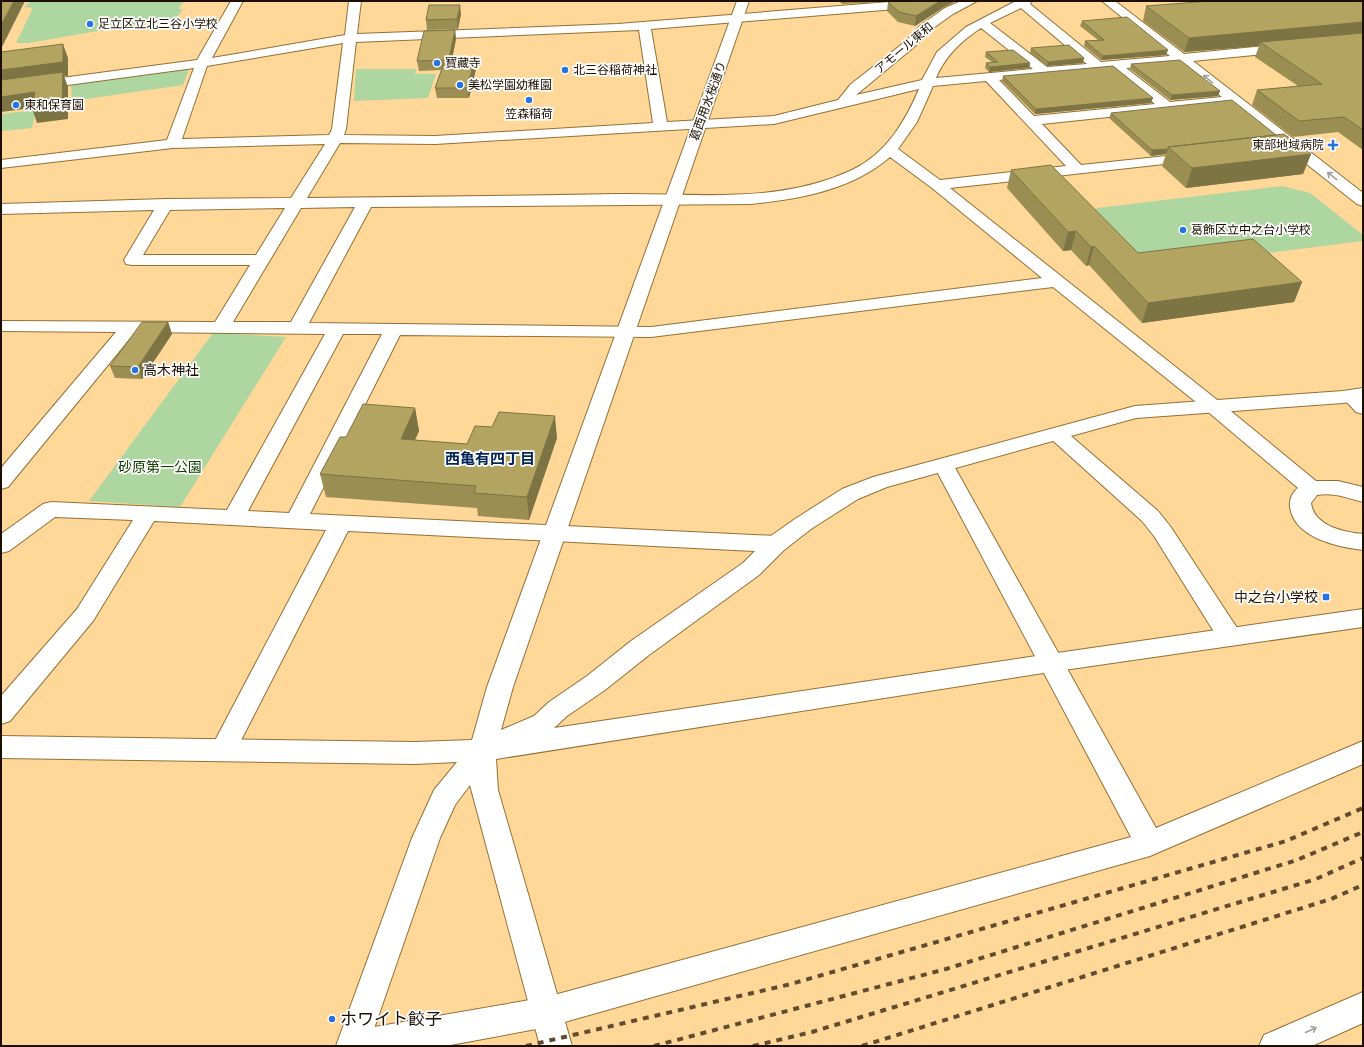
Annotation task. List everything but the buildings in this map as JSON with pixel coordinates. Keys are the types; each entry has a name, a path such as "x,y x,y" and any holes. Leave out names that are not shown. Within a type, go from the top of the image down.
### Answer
{"street":[{"path":"173,144 202,63 237,1"},
{"path":"221,327 260,260 335,139 339,129 355,1"},
{"name":"葛西用水桜通り","path":"482,750 500,687 556,533 625,333 743,1"},
{"name":"アモール東和","path":"843,103 856,87 910,44 925,28 949,11 971,1"},
{"path":"1108,1 1363,201"},
{"path":"1,90 202,63 350,38 644,26 918,2 949,11"},
{"path":"1,209 297,202 727,201 785,195 847,178 879,160 891,151 906,130 928,83 930,74 943,54 974,27 1024,2 1099,67"},
{"path":"982,23 1045,72"},
{"path":"644,26 661,127"},
{"path":"1,164 173,144 335,139 435,140 774,120 809,114 905,86 1296,47"},
{"path":"1115,65 1167,107"},
{"path":"989,77 1078,170"},
{"path":"1031,121 1234,100"},
{"path":"1270,148 1294,146"},
{"path":"891,151 1214,407 1312,489"},
{"path":"937,186 1209,155"},
{"path":"296,329 366,202"},
{"path":"166,204 132,260 260,260"},
{"path":"2,327 221,327 625,333 651,332 1056,281"},
{"path":"1,482 130,327"},
{"path":"233,518 338,329"},
{"path":"296,521 393,330"},
{"path":"352,1046 426,838 444,798 482,750 543,723 558,709 596,683 640,648 751,569 776,544 803,524 850,494 880,482 944,466 1135,412 1359,399"},
{"path":"1058,434 1150,516 1162,531 1230,637"},
{"path":"944,466 1150,844"},
{"path":"1363,495 1335,487 1312,489 1304,495 1300,503 1302,512 1309,522 1321,531 1351,542 1363,542"},
{"path":"1,545 50,509 776,544"},
{"path":"1,714 85,615 148,514"},
{"path":"223,750 341,523"},
{"path":"1,747 415,753 482,750 1050,663 1363,618"},
{"path":"482,750 484,790 556,1046"},
{"path":"357,1046 547,1012 1150,844 1363,752"},
{"path":"1275,1046 1363,1007"}],"green space":[{"name":"足立区立北三谷小学校","path":"31,1 184,1 178,9 183,9 174,21 149,22 29,43 16,43 33,8 24,7"},
{"path":"179,69 189,70 183,85 72,101 71,84"},
{"path":"356,69 416,69 415,74 436,74 428,98 354,101"},
{"path":"36,110 32,128 1,131 1,114"},
{"path":"1282,186 1310,193 1363,235 1363,241 1151,268 1090,213 1097,208"},
{"name":"砂原第一公園","path":"213,333 286,337 180,507 89,501"}],"railway":[{"path":"526,1046 791,984 1286,841 1363,808"},
{"path":"654,1046 946,969 1297,860 1363,832"},
{"path":"753,1046 812,1032 1316,879 1363,858"},
{"path":"862,1046 1331,899 1363,885"}],"place":[{"name":"足立区立北三谷小学校","path":"90,24"},
{"name":"寳藏寺","path":"437,63"},
{"name":"北三谷稲荷神社","path":"565,70"},
{"name":"美松学園幼稚園","path":"460,85"},
{"name":"笠森稲荷","path":"529,100"},
{"name":"東和保育園","path":"16,105"},
{"name":"東部地域病院","path":"1333,145"},
{"name":"葛飾区立中之台小学校","path":"1183,230"},
{"name":"高木神社","path":"135,370"},
{"name":"中之台小学校","path":"1326,597"},
{"name":"ホワイト餃子","path":"332,1019"}],"district":[{"name":"西亀有四丁目","path":"490,459"}]}
